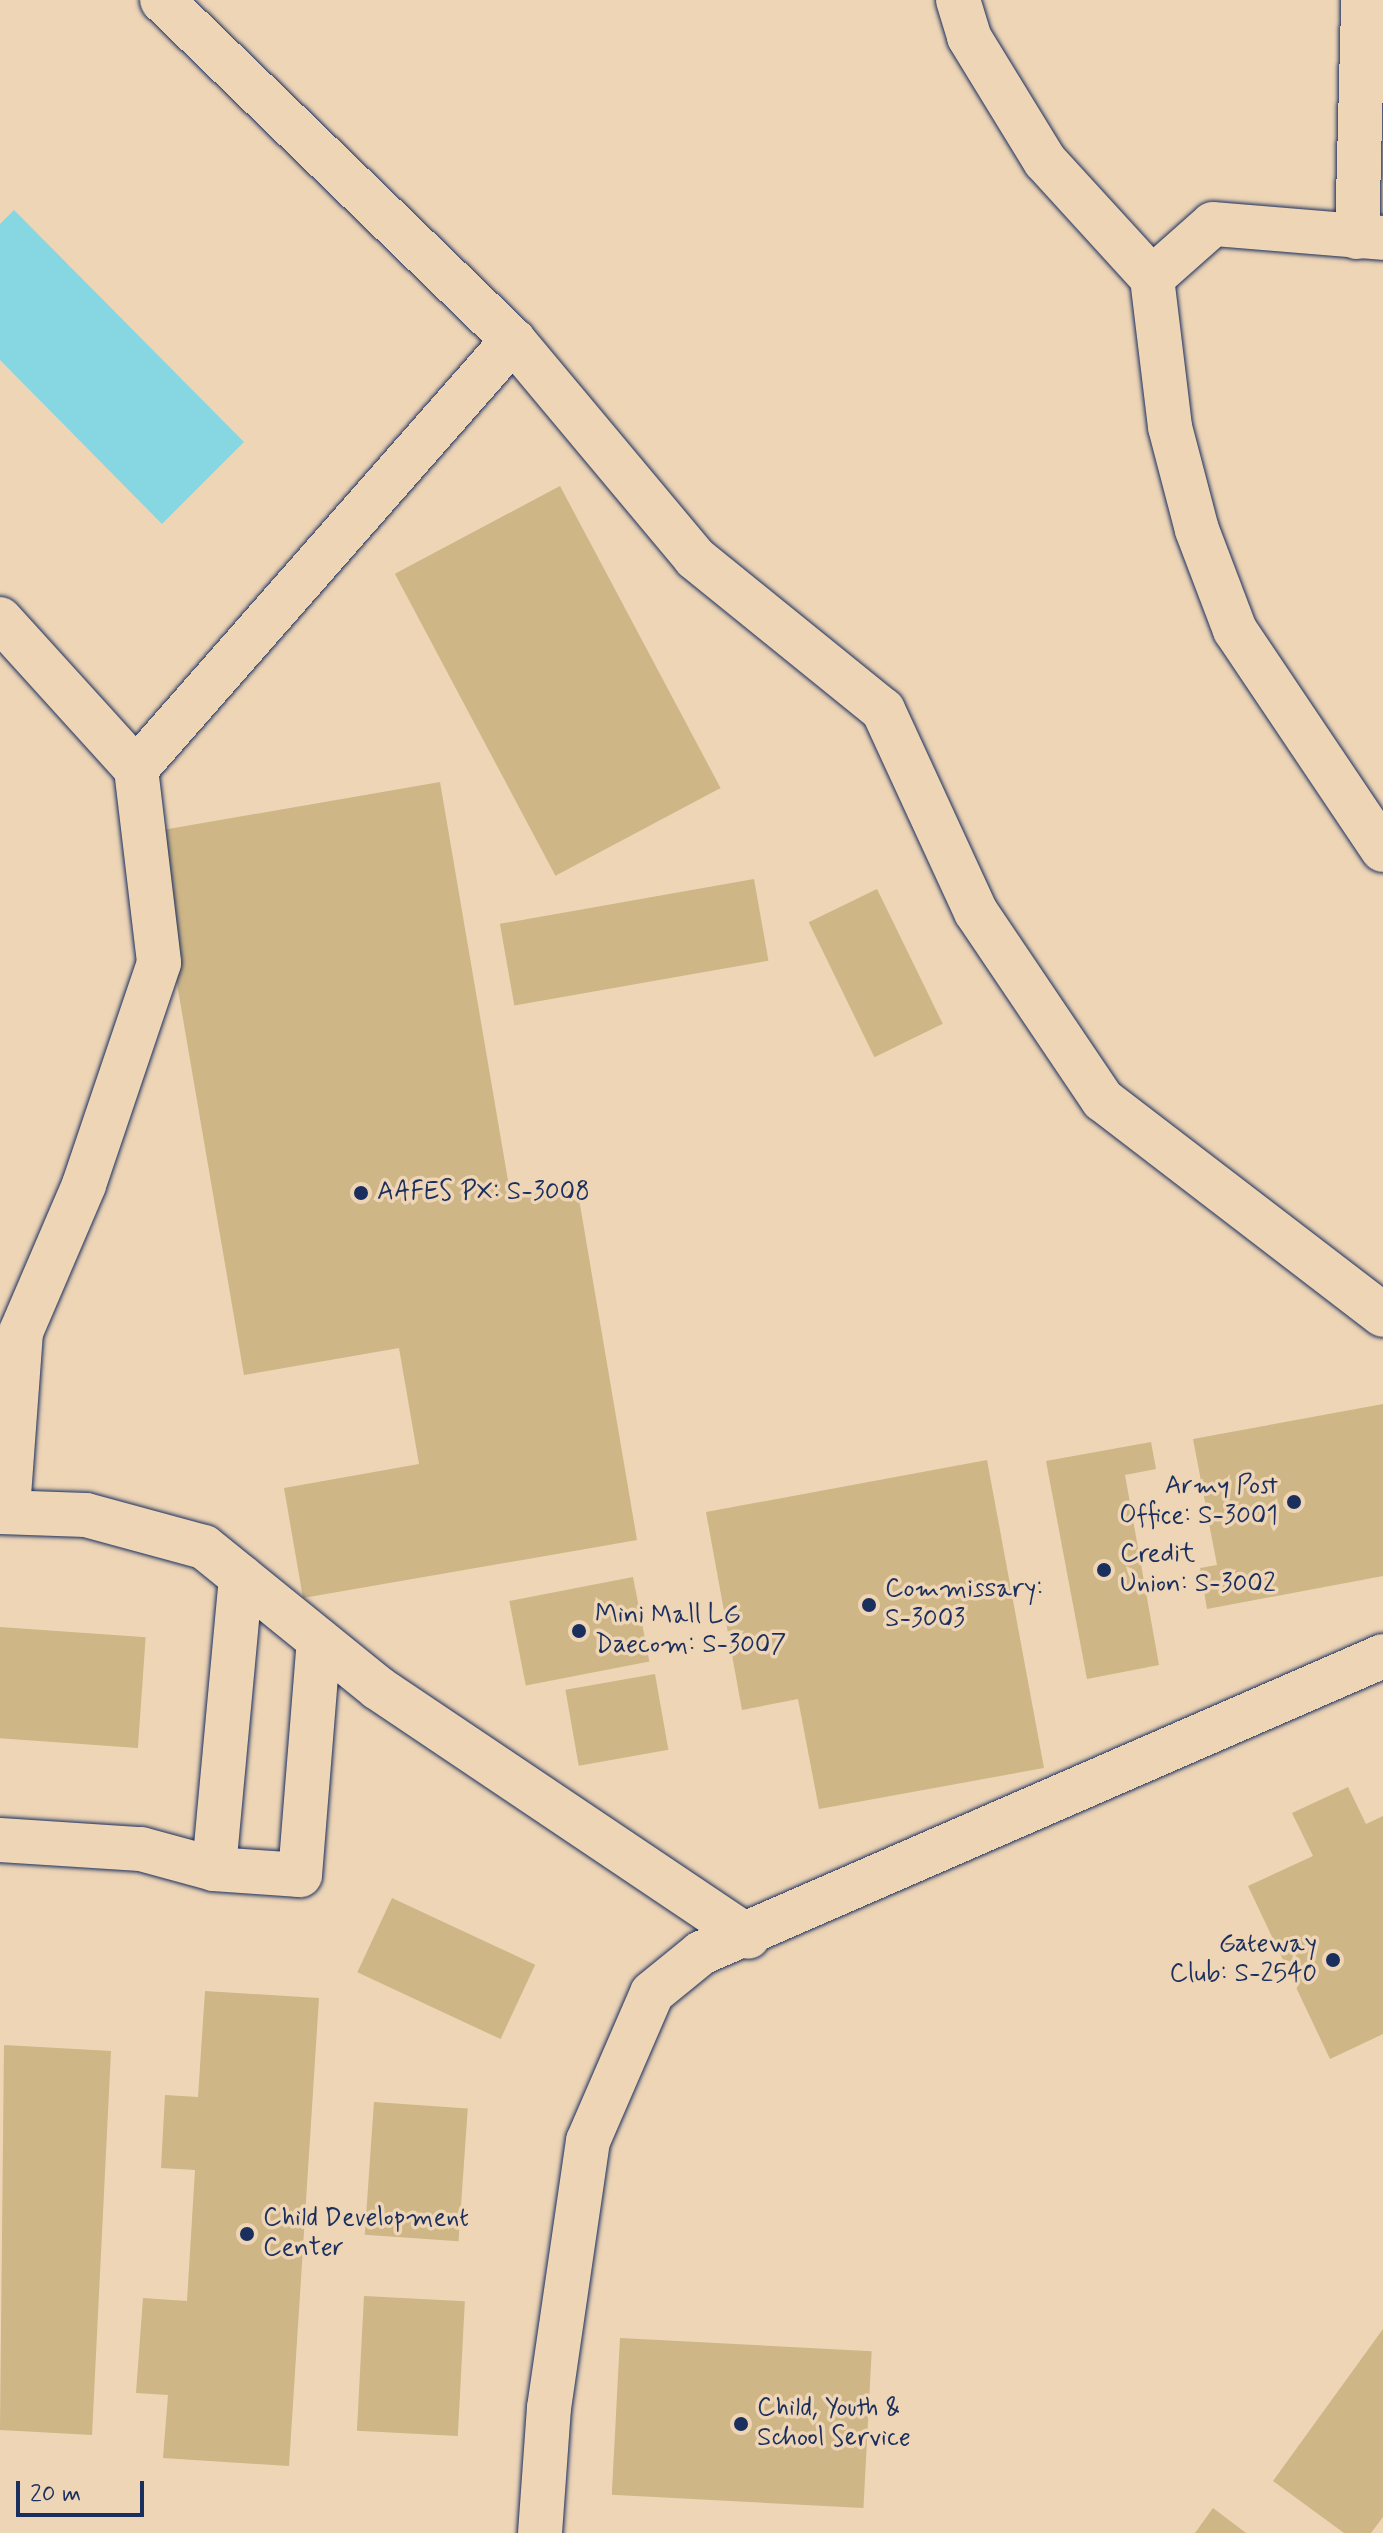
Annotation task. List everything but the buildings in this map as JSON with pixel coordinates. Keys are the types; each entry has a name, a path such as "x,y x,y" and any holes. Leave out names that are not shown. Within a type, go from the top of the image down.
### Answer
{"lane":[{"path":"162,0 513,340 695,558 883,710 976,912 1103,1100 1383,1315"},
{"path":"958,0 969,37 1045,161 1152,278 1170,427 1197,530 1235,630 1383,850"},
{"path":"1152,278 1213,224 1370,237 1363,0"},
{"path":"136,769 513,340"},
{"path":"0,619 136,769 159,963 84,1185 21,1332 4,1512 86,1515 204,1547 378,1688 748,1937"},
{"path":"214,1869 241,1577"},
{"path":"0,1840 141,1849 214,1869 300,1875 319,1641"},
{"path":"540,2533 549,2408 588,2141 652,1993 701,1953 748,1937 1383,1656"}],"water":[{"path":"14,210 244,442 162,524 0,360 0,224"}],"place":[{"name":"AAFES PX: S-3008","path":"361,1193"},
{"name":"Army Post Office: S-3001","path":"1294,1502"},
{"name":"Credit Union: S-3002","path":"1104,1570"},
{"name":"Commissary: S-3003","path":"869,1605"},
{"name":"Mini Mall LG Daecom: S-3007","path":"579,1631"},
{"name":"Gateway Club: S-2540","path":"1333,1960"},
{"name":"Child Development Center","path":"247,2234"},
{"name":"Child, Youth & School Service","path":"741,2424"}]}
